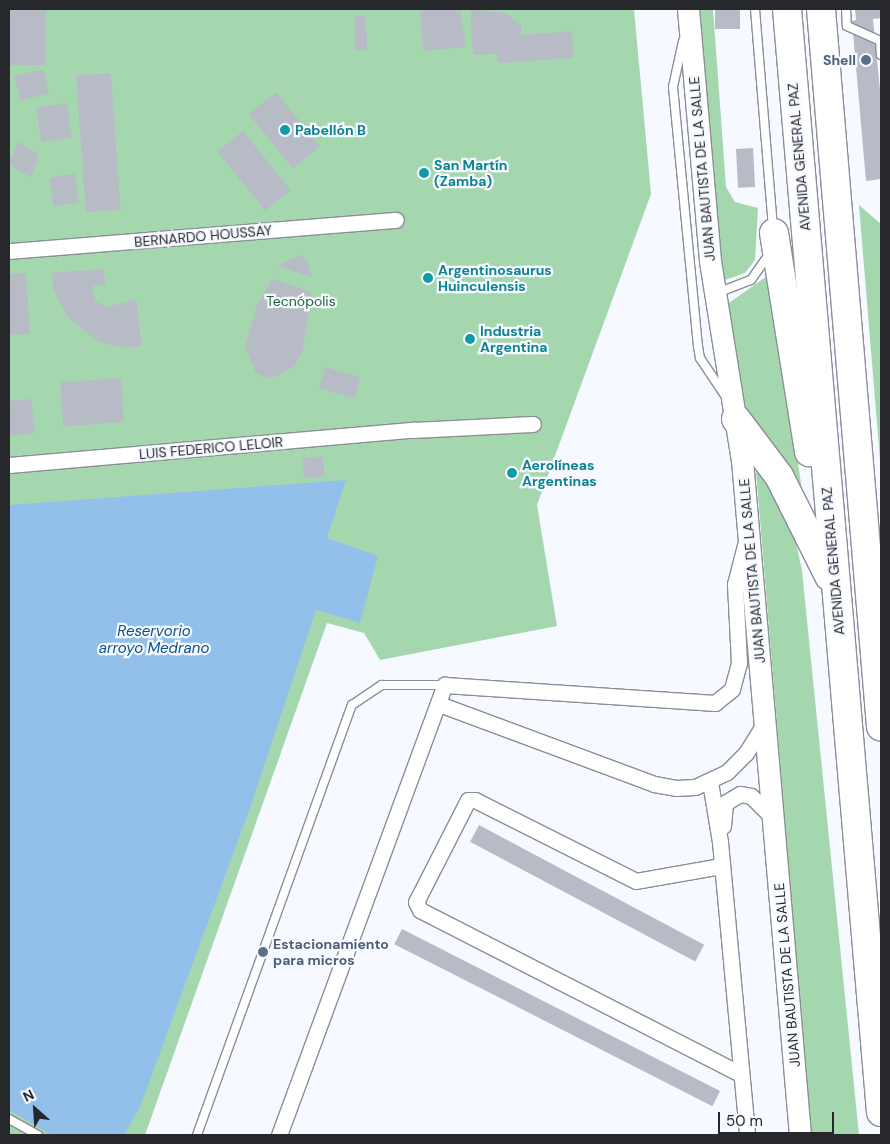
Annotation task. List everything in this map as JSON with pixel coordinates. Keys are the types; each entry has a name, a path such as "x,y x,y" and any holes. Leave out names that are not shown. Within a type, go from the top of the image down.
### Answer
{"highway":[{"name":"AVENIDA GENERAL PAZ","path":"787,9 881,1112"},
{"path":"821,9 881,726"},
{"path":"774,232 800,403 836,591"},
{"path":"735,414 779,476 836,591"}],"street":[{"name":"JUAN BAUTISTA DE LA SALLE","path":"688,11 715,293 735,414 749,529 800,1135"},
{"name":"BERNARDO HOUSSAY","path":"9,252 396,220"},
{"name":"LUIS FEDERICO LELOIR","path":"9,465 413,430 533,424"},
{"path":"279,1135 445,685 714,703 732,689 740,662 735,584 749,529"},
{"path":"439,704 654,784 676,788 710,782 746,753 765,722"},
{"path":"710,782 720,842 747,1135"},
{"path":"720,842 730,797 751,796 773,818"},
{"path":"721,866 636,880 474,800 468,800 416,902 420,910 741,1074"}],"lane":[{"path":"715,293 751,280 763,268 774,232 755,9"},
{"path":"846,9 847,26 880,41 881,55"},
{"path":"688,11 673,88 696,330 700,358 735,414"},
{"path":"197,1135 352,706 382,685 445,685"},
{"path":"9,1119 38,1135"}],"green space":[{"name":"Tecnópolis","path":"9,9 634,9 651,194 537,505 557,626 380,660 364,633 327,623 145,1135 9,1135"},
{"path":"697,9 713,9 726,187 735,202 758,208 755,260 745,273 722,281"},
{"path":"859,205 881,224 881,472"},
{"path":"770,274 801,492 747,415 726,305"},
{"path":"755,459 795,537 802,571 859,1135 811,1135"}],"water":[{"name":"Reservorio arroyo Medrano","path":"346,480 327,538 378,556 360,623 316,610 250,808 140,1107 124,1135 52,1135 9,1110 9,505"}],"building":[{"path":"9,9 46,9 46,65 9,65"},
{"path":"420,9 460,9 466,47 423,51"},
{"path":"470,9 505,13 521,25 521,35 572,31 574,58 498,63 497,54 473,55"},
{"path":"715,9 740,9 740,29 715,29"},
{"name":"Shell","path":"855,9 881,9 881,18 873,19 881,100 881,179 866,181 852,21 856,20"},
{"path":"354,16 366,16 367,50 355,50"},
{"path":"43,69 49,93 20,101 14,76"},
{"path":"111,73 121,210 86,212 76,75"},
{"name":"Pabellón B","path":"276,92 320,146 293,168 249,114"},
{"path":"67,103 72,138 41,142 36,107"},
{"path":"243,131 291,190 265,211 217,152"},
{"path":"18,142 39,154 31,178 9,164"},
{"path":"753,148 755,187 738,188 736,149"},
{"path":"75,174 79,203 53,206 49,178"},
{"path":"300,255 307,260 312,277 277,266"},
{"path":"104,269 105,285 92,286 96,302 107,307 136,299 142,346 126,348 98,342 66,315 53,289 52,273"},
{"path":"26,273 30,334 9,335 9,274"},
{"path":"272,279 311,292 303,350 295,365 278,376 264,377 256,373 245,348 257,305"},
{"path":"325,367 361,377 355,398 319,388"},
{"path":"121,378 124,422 63,426 60,382"},
{"path":"31,399 35,433 9,436 9,401"},
{"path":"323,456 325,476 304,478 302,458"},
{"path":"479,825 704,945 695,961 470,842"},
{"path":"402,929 720,1091 712,1106 394,944"}],"place":[{"name":"Shell","path":"866,60"},
{"name":"Pabellón B","path":"285,130"},
{"name":"San Martín (Zamba)","path":"424,173"},
{"name":"Argentinosaurus Huinculensis","path":"428,278"},
{"name":"Industria Argentina","path":"470,339"},
{"name":"Aerolíneas Argentinas","path":"512,473"},
{"name":"Estacionamiento para micros","path":"263,952"}]}
